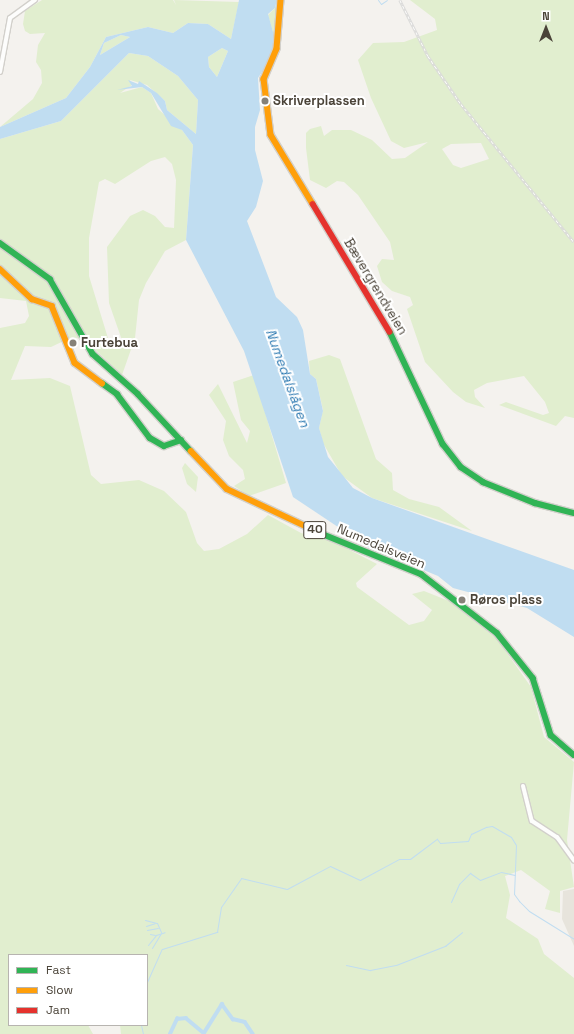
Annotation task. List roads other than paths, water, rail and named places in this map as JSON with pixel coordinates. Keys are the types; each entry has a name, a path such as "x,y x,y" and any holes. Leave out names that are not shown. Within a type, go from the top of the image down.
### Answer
{"main road":[{"name":"Bævergrendveien","path":"281,0 277,48 264,79 271,135 387,327 443,444 461,467 483,482 535,503 574,512"},
{"name":"Numedalsveien","path":"0,243 37,268 58,289 93,354 138,394 234,494 366,555 414,571 470,611 503,640 524,665 536,685 549,732 574,755"},
{"name":"Numedalsveien","path":"0,247 37,268"},
{"path":"0,269 32,299 52,306 75,363 117,394 157,444 169,446 181,440"}],"street":[{"path":"0,72 10,18 35,0"},
{"path":"522,786 532,821 557,837 574,860"}],"water":[{"name":"Numedalslågen","path":"239,0 277,0 275,8 268,14 275,39 268,63 258,78 260,110 255,127 255,150 263,181 256,207 247,221 276,297 297,317 303,330 310,374 316,379 323,411 319,428 328,457 353,488 372,498 574,570 574,637 527,608 453,588 438,576 368,547 293,497 244,351 186,240 193,145 182,130 171,126 151,93 142,87 117,90 132,86 128,80 138,84 139,81 157,93 165,101 167,110 196,134 198,100 178,76 148,56 129,53 61,121 0,139 0,127 66,98 90,67 106,37 148,27 173,33 188,23 208,24 231,39","holes":["121,35 130,37 100,55 104,43","222,48 228,51 217,77 209,67 208,57"]}],"waterway":[{"path":"378,0 381,4 387,0"},
{"path":"148,980 162,949 217,932 221,907 241,878 287,889 330,866 360,880 399,859 410,859 437,839 440,843 468,841 471,834 486,827 492,826 511,837 516,845 514,894 519,901 529,911 574,939"},
{"path":"451,902 459,884 470,873 480,880 501,872 515,875"},
{"path":"145,920 157,923 161,932"},
{"path":"146,926 155,923"},
{"path":"147,930 158,928"},
{"path":"148,945 156,935 165,932"},
{"path":"346,965 370,970 396,965 445,946 462,932"},
{"path":"152,948 161,933"},
{"path":"150,934 155,935"},
{"path":"170,1034 177,1019 186,1018 204,1033 222,1004 233,1019 245,1022 253,1034"},
{"path":"141,1026 143,1034"}],"railway":[{"path":"400,0 428,56 461,104 574,242"}],"place":[{"name":"Skriverplassen","path":"265,101"},
{"name":"Furtebua","path":"73,343"},
{"name":"Røros plass","path":"462,600"}]}
